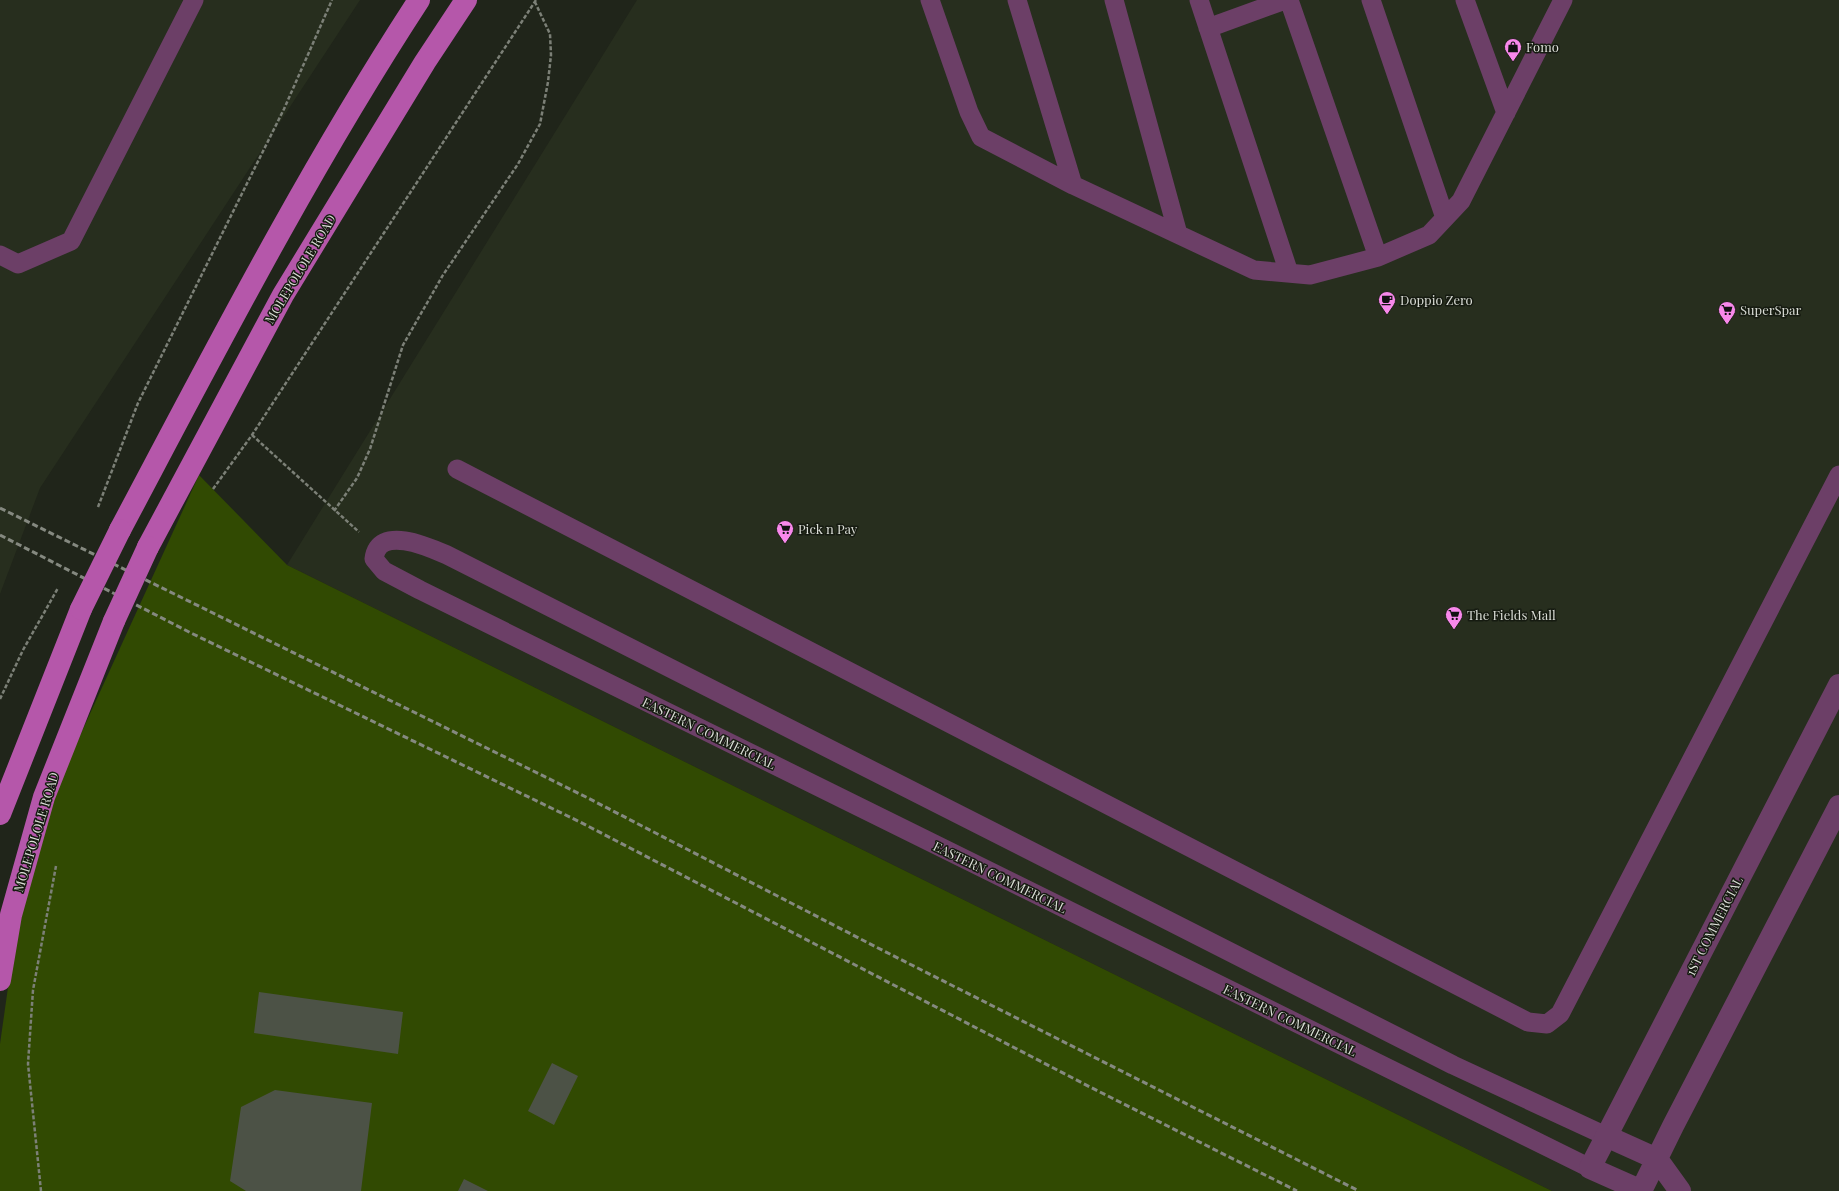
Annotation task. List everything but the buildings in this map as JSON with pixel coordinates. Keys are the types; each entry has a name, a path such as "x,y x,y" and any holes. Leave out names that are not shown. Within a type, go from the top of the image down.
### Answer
{"main road":[{"path":"0,814 81,609 120,530 253,278 390,44 419,0"},
{"name":"MOLEPOLOLE ROAD","path":"0,980 11,915 44,797 114,621 148,547 283,295 425,62 466,0"},
{"path":"11,785 44,797"}],"street":[{"name":"1ST COMMERCIAL","path":"1590,1168 1839,685"},
{"path":"1642,1191 1656,1159 1839,806"},
{"path":"1606,1136 1656,1159 1680,1191"},
{"name":"EASTERN COMMERCIAL","path":"1590,1168 1642,1191"}],"lane":[{"path":"0,255 18,264 71,242 194,0"},
{"path":"930,0 969,112 981,137 1073,185 1254,270 1310,275 1378,257 1429,235 1461,201 1560,3"},
{"path":"1017,0 1073,185"},
{"path":"1114,0 1178,234"},
{"path":"1199,0 1289,273"},
{"path":"1208,28 1285,0"},
{"path":"1289,0 1378,257"},
{"path":"1371,0 1445,218"},
{"path":"1465,0 1506,113"},
{"path":"457,469 1528,1022 1547,1024 1560,1014 1839,475"},
{"path":"378,548 390,541 407,540 447,555 1452,1065 1606,1136"},
{"name":"EASTERN COMMERCIAL","path":"378,548 374,559 381,568 420,590 1590,1168"}],"path":[{"path":"97,512 138,403 284,109 332,0"},
{"path":"211,492 252,435 535,1"},
{"path":"334,511 357,478 370,449 404,345 442,275 518,164 540,124 548,82 551,55 550,34 535,1"},
{"path":"252,435 334,511 378,548"},
{"path":"0,699 23,650 58,588"},
{"path":"41,1191 28,1064 33,990 51,886 57,863"}],"shaded area":[{"path":"0,0 360,0 40,488 0,594"},
{"path":"637,0 1839,0 1839,1191 1552,1191 287,565"}],"green space":[{"path":"199,475 287,565 1552,1191 0,1191 0,1044 15,938 52,797"}],"railway":[{"path":"0,508 586,797 878,948 1359,1191"},
{"path":"0,535 193,634 580,822 1090,1087 1297,1191"}],"place":[{"name":"Fomo","path":"1513,62"},
{"name":"Doppio Zero","path":"1387,315"},
{"name":"SuperSpar","path":"1727,325"},
{"name":"Pick n Pay","path":"785,544"},
{"name":"The Fields Mall","path":"1454,630"}]}
